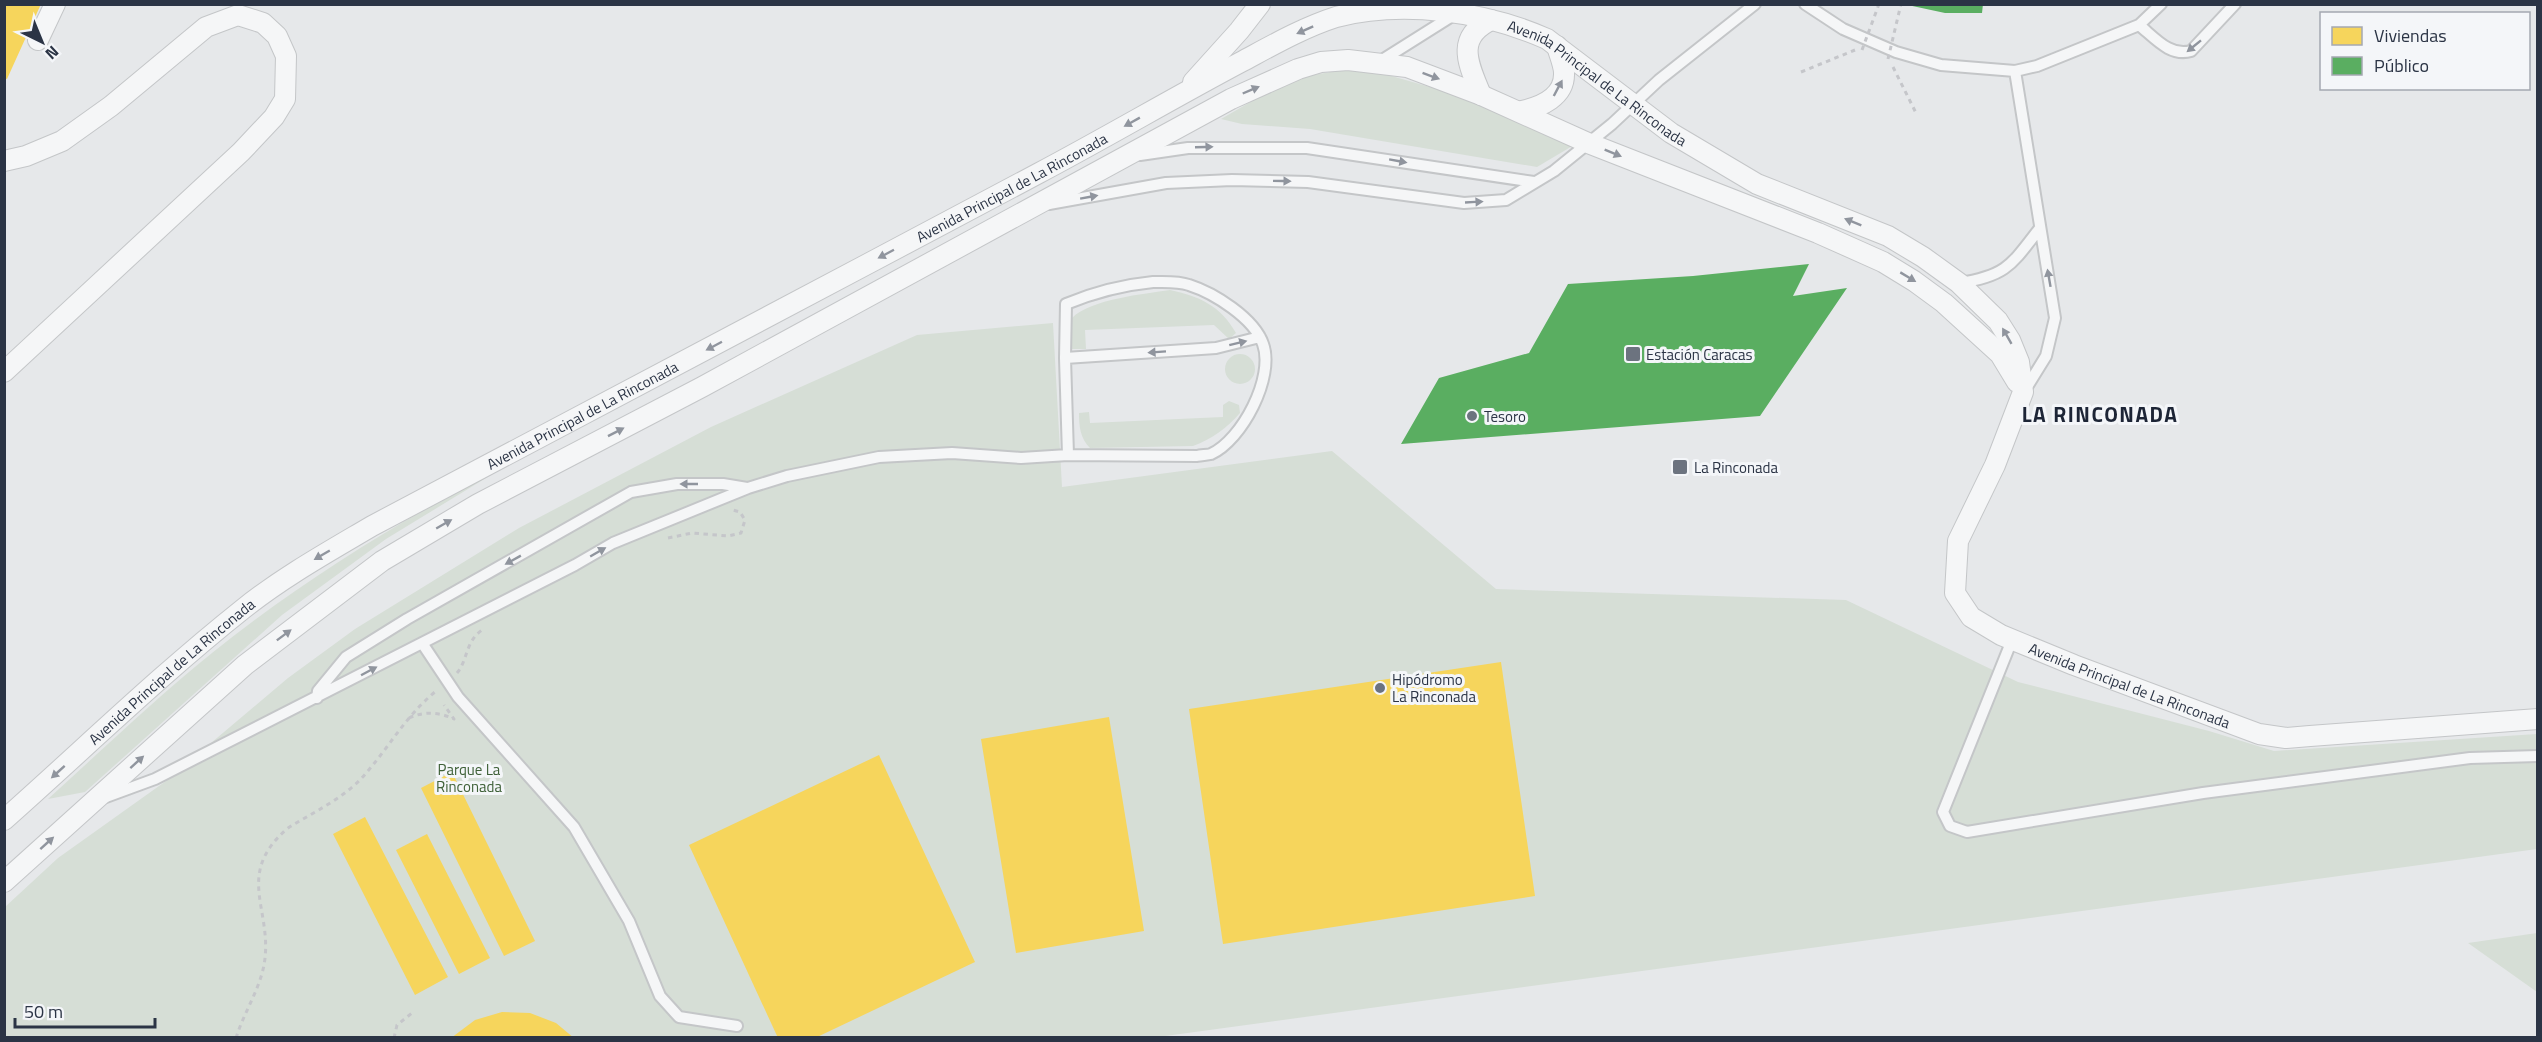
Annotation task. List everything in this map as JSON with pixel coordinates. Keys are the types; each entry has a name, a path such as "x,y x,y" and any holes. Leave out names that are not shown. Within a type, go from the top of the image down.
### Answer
{"street":[{"path":"38,40 55,4"},
{"path":"1183,93 1260,4"},
{"path":"1336,4 1361,13"},
{"name":"Avenida Principal de La Rinconada","path":"4,820 243,609 304,566 372,526 1053,166 1183,93 1294,35 1337,17 1392,7 1465,9 1491,20 1528,31 1557,46 1671,133 1757,184 1888,236 1959,283 1998,321 2010,340 2019,362 2023,392 1995,465 1958,541 1955,593 1971,617 2012,640 2259,734 2298,737 2538,719"},
{"path":"4,161 26,156 62,141 111,106 206,27 222,19 238,15 263,23 277,36 286,56 285,99 266,126 4,372"},
{"path":"1481,95 1468,65 1467,52 1469,38 1480,25 1491,20"},
{"path":"1522,111 1541,106 1554,97 1561,86 1564,74 1557,46"},
{"name":"Avenida Principal de La Rinconada","path":"4,882 245,664 382,561 478,504 702,387 1230,99 1298,69 1321,62 1348,60 1407,68 1522,111 1588,144 1818,233 1882,262 1914,280 1944,303 1992,346 2000,354 2023,392"}],"lane":[{"path":"1031,207 1177,182 1232,180 1308,182 1464,203 1506,200 1588,144 1659,80 1755,4"},
{"path":"1805,4 1843,29 1896,52 1941,65 2015,71 2058,58 2139,25 2161,4"},
{"path":"2139,25 2170,50 2182,54 2191,51 2235,4"},
{"path":"1379,63 1465,9"},
{"path":"2015,71 2055,318 2046,356 2023,392"},
{"path":"1125,157 1188,148 1307,147 1534,182"},
{"path":"1959,283 1983,280 2010,266 2040,228"},
{"path":"94,802 155,779 317,698 575,565 613,543 747,488 787,476 879,457 952,453 1021,459 1068,455 1197,456 1211,453 1245,424 1264,380 1264,346 1260,337 1249,323 1220,299 1188,284 1143,283 1091,293 1066,304 1068,455"},
{"path":"1065,358 1216,348 1260,337"},
{"path":"317,698 318,691 346,657 407,619 631,492 677,484 723,484 747,488"},
{"path":"2012,640 1943,812 1950,826 1967,832 2203,793 2470,758 2538,756"},
{"path":"422,643 458,697 574,827 629,921 660,996 679,1017 737,1026"}],"path":[{"path":"1862,50 1879,4"},
{"path":"1901,4 1888,59 1916,113"},
{"path":"1801,72 1836,57"},
{"path":"660,540 692,533 728,536 741,533 744,526 743,516 737,510 728,511"},
{"path":"670,537 674,531 681,529"},
{"path":"236,1038 253,1000 264,967 266,939 257,883 266,854 288,828 352,787 367,773 419,705 466,661 467,648 471,640 486,628"},
{"path":"407,719 427,713 445,715 454,719 437,690"},
{"path":"394,1038 397,1025 412,1013"}],"green space":[{"path":"1342,70 1381,73 1444,91 1519,120 1574,145 1537,167 1310,129 1242,124 1221,119 1266,93 1302,77"},
{"path":"1170,290 1200,299 1216,309 1236,333 1229,339 1214,325 1085,330 1086,349 1072,349 1072,318 1081,312 1118,298"},
{"name":"Hipódromo La Rinconada","path":"1053,323 1062,487 1332,451 1496,589 1846,600 2018,682 2209,731 2274,751 2537,734 2537,849 1158,1037 5,1038 5,907 58,858 166,781 288,678 355,629 519,528 711,427 917,335"},
{"path":"1240,354 1246,355 1254,363 1254,375 1246,383 1240,384 1234,383 1226,375 1225,369 1226,363 1234,355"},
{"path":"1229,401 1239,405 1240,413 1219,432 1193,446 1090,448 1082,436 1080,427 1079,413 1089,412 1090,423 1223,417 1223,405"},
{"path":"504,467 386,539 282,615 85,792 48,799 149,706 246,626 353,552"},
{"path":"2537,933 2537,992 2468,943"}],"building: Viviendas":[{"path":"4,4 41,4 7,79 4,78"},
{"path":"1501,662 1535,896 1223,944 1189,709"},
{"path":"1109,717 1144,931 1016,953 981,739"},
{"path":"879,755 975,962 815,1038 778,1038 689,845"},
{"path":"452,772 535,941 504,956 421,788"},
{"path":"365,817 448,977 415,995 333,834"},
{"path":"427,834 490,958 459,974 396,850"},
{"path":"502,1012 530,1013 556,1023 574,1038 451,1038 475,1020"}],"building: Público":[{"path":"1903,4 1983,4 1982,13 1945,13"},
{"path":"1809,264 1793,296 1847,288 1760,416 1401,444 1439,378 1529,353 1568,284 1693,276"}],"place":[{"name":"Estación Caracas","path":"1633,354"},
{"name":"Tesoro","path":"1472,416"},
{"name":"La Rinconada","path":"1680,467"},
{"name":"Hipódromo La Rinconada","path":"1380,688"}],"district":[{"name":"LA RINCONADA","path":"2100,414"}],"park label":[{"name":"Parque La Rinconada","path":"469,778"}]}
